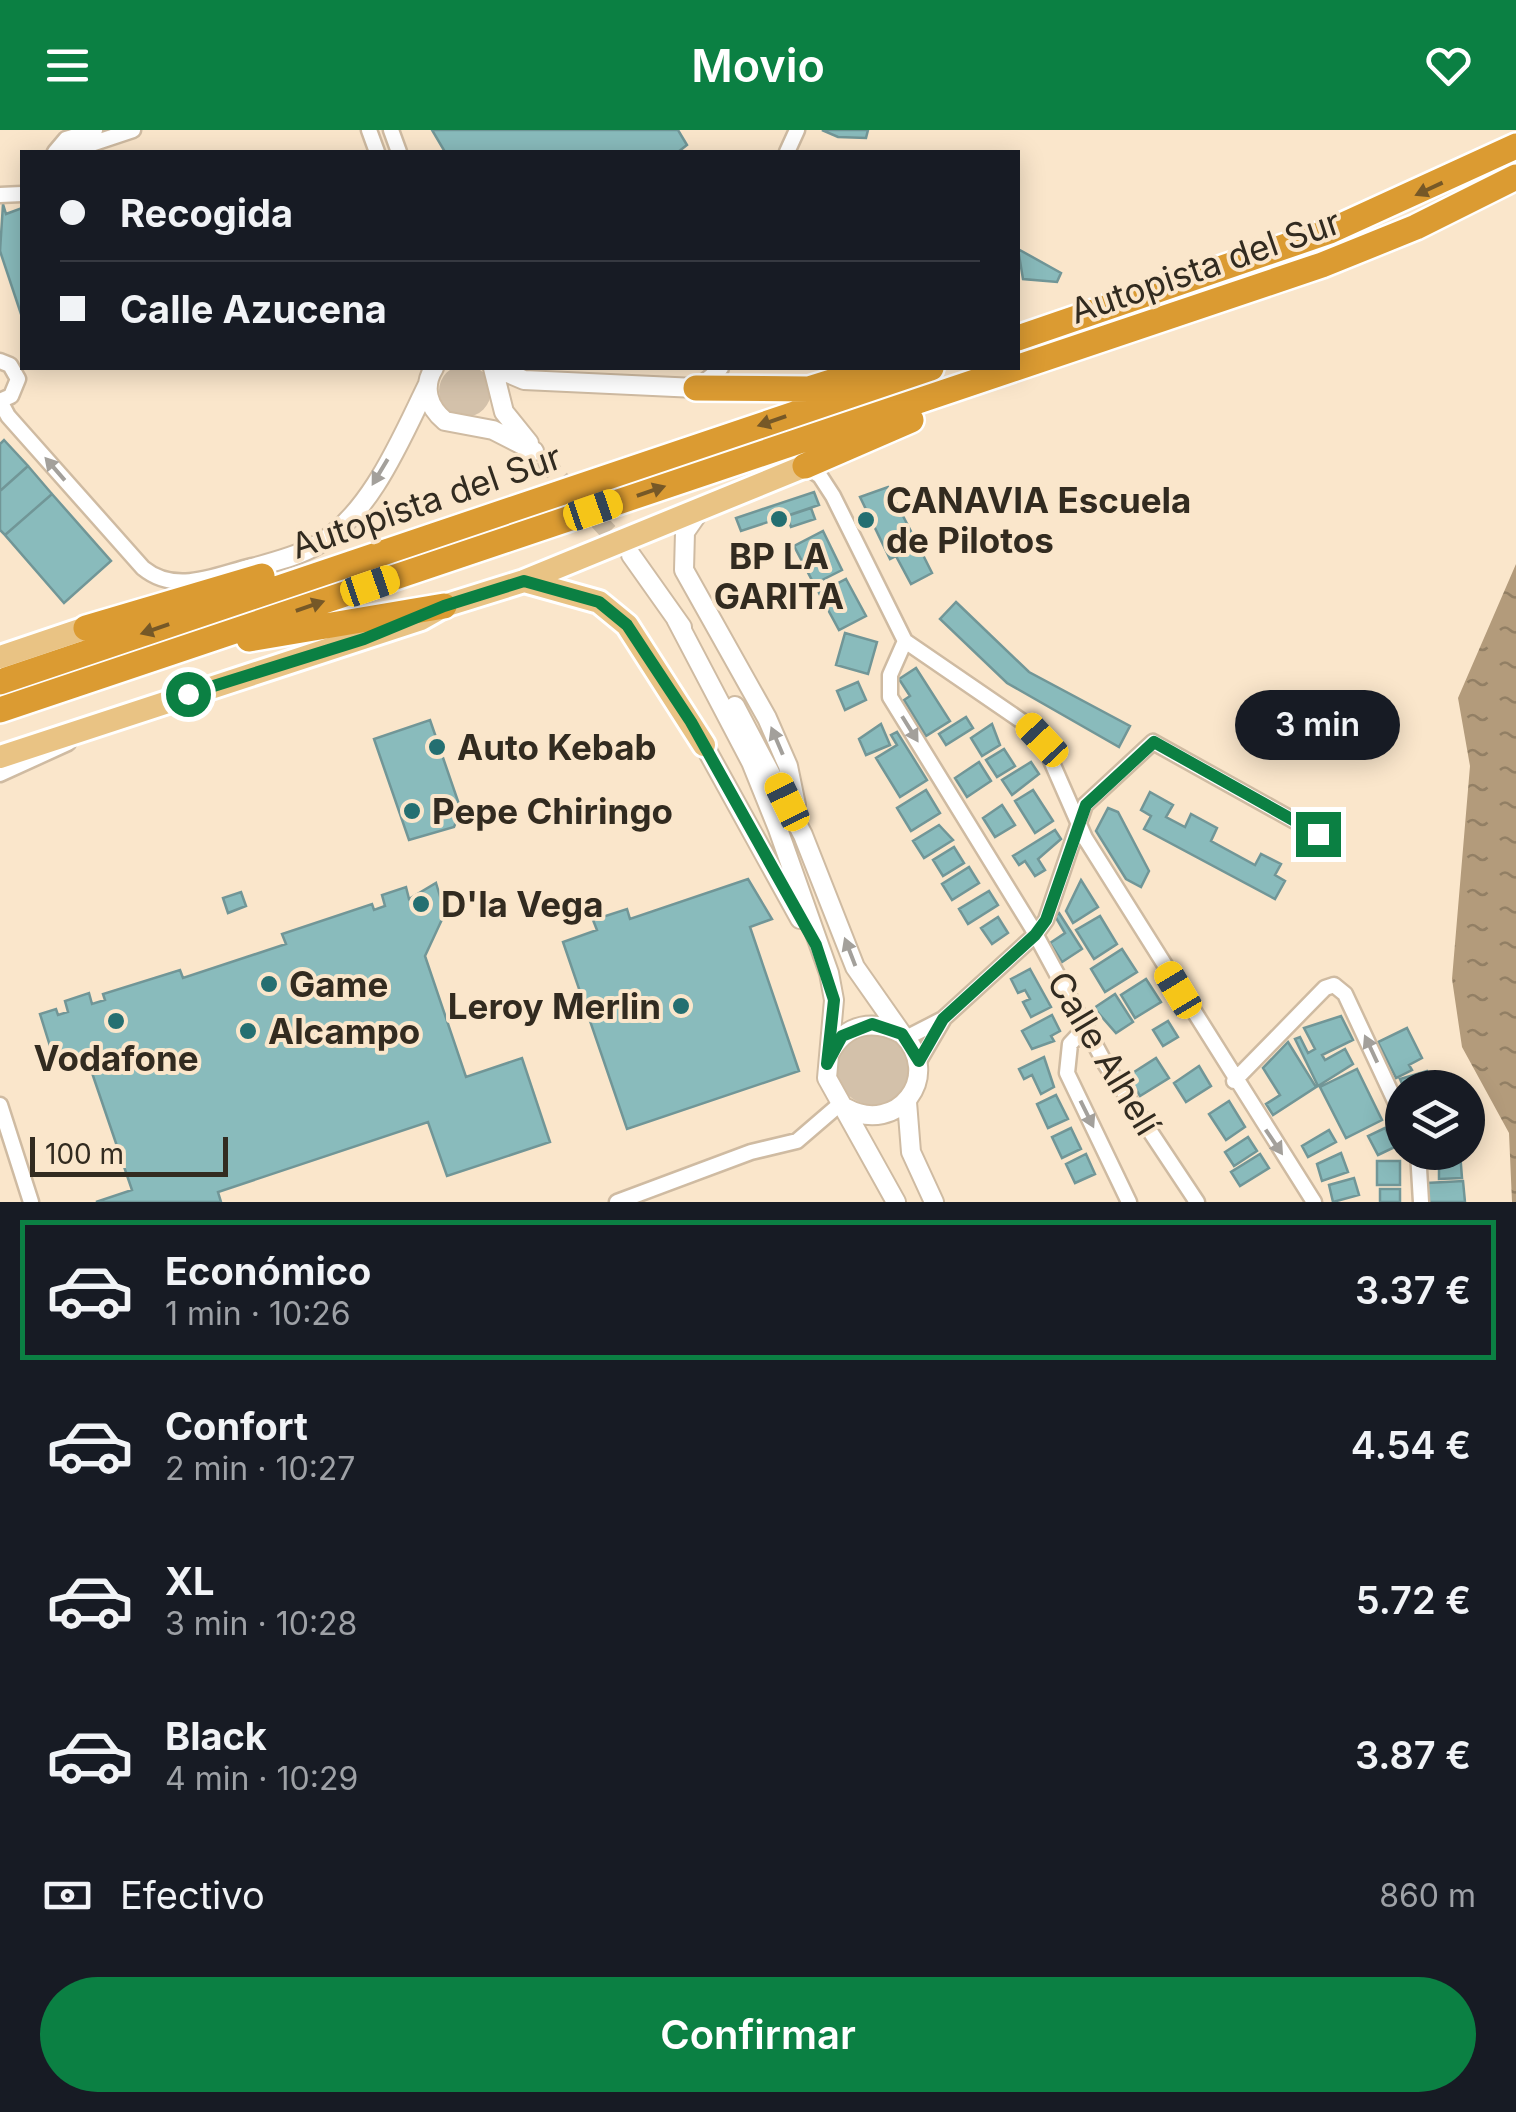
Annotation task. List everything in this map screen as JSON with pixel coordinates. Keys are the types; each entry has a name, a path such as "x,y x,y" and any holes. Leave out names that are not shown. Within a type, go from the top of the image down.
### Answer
{"highway":[{"name":"Autopista del Sur","path":"1020,337 1310,239 1402,202 1516,146"},
{"name":"Autopista del Sur","path":"1020,367 1322,265 1416,227 1516,177"},
{"path":"1020,321 1156,278 1310,239"},
{"path":"805,466 841,454 884,430 1171,330 1322,265"},
{"path":"696,388 809,389 870,370"},
{"name":"Autopista del Sur","path":"0,682 925,370"},
{"name":"Autopista del Sur","path":"0,710 1010,370"},
{"path":"86,628 335,552 480,519"},
{"path":"185,648 444,606"}],"main road":[{"path":"0,757 364,639 444,606 524,581 805,466"},
{"path":"524,581 599,602 627,625 704,745"},
{"path":"0,658 86,628"}],"street":[{"path":"56,150 66,139 95,130"},
{"path":"73,150 134,130"},
{"path":"0,360 10,365 18,379 11,396 0,402 8,416 154,577 183,584 264,564"},
{"path":"86,628 315,547 344,524 362,502 433,370"},
{"path":"427,386 430,405 445,421 493,430 538,455 504,412 495,370"},
{"path":"500,370 524,380 696,388 718,370"},
{"path":"833,496 830,467 841,454"},
{"path":"805,466 820,476 833,496 905,641 1026,724 1042,740 1086,838 1234,1081 1314,1202"},
{"path":"705,504 685,532 684,570 767,718 788,766 803,835"},
{"path":"631,555 746,724 803,835 855,967 919,1061 920,1076 908,1102 911,1152 934,1202"},
{"path":"676,619 752,762 816,945 834,1000 827,1078 896,1202"},
{"name":"Calle Alhelí","path":"905,641 890,675 890,697 1035,935 1084,1029 1197,1202"},
{"path":"0,774 119,717"},
{"path":"919,1061 943,1019 1035,935 1046,920 1086,805 1154,742 1318,834"},
{"path":"704,745 816,945"},
{"path":"1234,1081 1325,988 1334,985 1345,994 1385,1080"},
{"path":"827,1064 832,1048 856,1027 872,1024 904,1036 943,1019"},
{"path":"1084,1029 1070,1044 1067,1073 1129,1202"},
{"path":"843,1106 858,1115 885,1116 908,1102"},
{"path":"0,1105 32,1202"},
{"path":"617,1202 751,1152 797,1141 843,1106"},
{"path":"1419,1170 1421,1202"}],"shaded area":[{"path":"451,370 479,370 489,381 489,401 475,415 455,415 441,401 441,381"},
{"path":"873,1033 899,1043 909,1069 899,1095 873,1105 847,1095 837,1069 847,1043"}],"water":[{"path":"1516,564 1516,1202 1512,1202 1509,1133 1485,1089 1485,1070 1475,1070 1462,1047 1452,979 1470,766 1458,698"}],"building":[{"path":"432,130 678,130 687,145 681,150 444,150"},
{"path":"822,130 868,130 866,138 838,137"},
{"path":"3,204 6,214 20,209 20,311 0,251"},
{"path":"1020,250 1061,273 1057,282 1023,279"},
{"path":"4,440 28,466 0,491 0,444"},
{"path":"28,466 52,494 5,535 0,530 0,491"},
{"path":"888,487 918,545 890,559 860,497"},
{"path":"814,492 819,505 741,531 736,518"},
{"path":"52,494 111,561 64,603 5,535"},
{"path":"811,508 815,519 791,527 787,516"},
{"path":"823,531 842,570 814,584 794,546"},
{"path":"918,545 932,573 911,584 896,556"},
{"path":"846,579 866,616 839,630 819,593"},
{"path":"956,602 1029,672 1130,726 1119,747 1007,683 940,619"},
{"path":"845,633 877,642 868,674 836,665"},
{"path":"916,668 950,721 926,736 904,700 910,696 899,679"},
{"path":"858,682 866,700 845,710 837,691"},
{"path":"966,717 973,728 946,745 939,734"},
{"path":"430,720 461,810 454,827 409,840 374,739"},
{"path":"881,724 890,745 866,755 859,739"},
{"path":"992,724 1000,745 982,756 971,738"},
{"path":"897,732 927,780 900,797 876,758 897,745 891,735"},
{"path":"1004,749 1015,766 997,777 986,760"},
{"path":"979,762 991,781 967,797 955,778"},
{"path":"1031,762 1039,774 1012,795 1002,780"},
{"path":"926,790 940,813 911,831 897,808"},
{"path":"1033,790 1053,821 1035,833 1015,801"},
{"path":"1150,792 1173,805 1166,817 1185,827 1191,814 1217,828 1211,841 1255,865 1261,854 1281,864 1275,875 1285,881 1275,899 1144,829 1151,816 1141,810"},
{"path":"1002,805 1015,825 995,837 983,818"},
{"path":"1108,808 1118,812 1149,871 1141,887 1126,879 1096,831"},
{"path":"939,825 953,840 924,858 913,841"},
{"path":"1055,830 1061,839 1038,859 1045,870 1035,876 1025,861 1019,865 1013,856"},
{"path":"954,847 964,863 943,876 933,860"},
{"path":"969,867 979,883 952,900 942,884"},
{"name":"Leroy Merlin","path":"748,879 772,919 750,927 799,1071 627,1129 563,942 597,930 593,920 627,909 630,919"},
{"path":"1081,880 1098,907 1073,923 1066,911"},
{"name":"Alcampo","path":"436,883 445,913 425,956 466,1077 522,1058 550,1142 447,1176 428,1122 218,1192 221,1202 96,1202 132,1190 90,1067 50,1046 40,1014 56,1009 58,1015 68,1012 65,1001 89,993 92,1004 105,1000 103,994 180,970 183,978 286,944 282,934 372,904 374,910 385,906 382,895 406,887 409,899"},
{"path":"989,891 998,905 968,924 959,909"},
{"path":"241,892 246,906 228,913 223,898"},
{"path":"1059,913 1082,949 1062,962 1050,943 1065,933 1055,916"},
{"path":"1100,916 1117,944 1094,959 1076,930"},
{"path":"998,917 1008,933 992,944 981,928"},
{"path":"1122,949 1137,972 1105,992 1091,969"},
{"path":"1030,969 1051,1007 1031,1017 1023,1002 1030,999 1025,990 1018,993 1011,979"},
{"path":"1146,979 1161,1002 1135,1018 1121,995"},
{"path":"1115,994 1133,1022 1116,1033 1094,1008"},
{"path":"1052,1015 1060,1031 1051,1036 1054,1041 1032,1049 1022,1031"},
{"path":"1341,1016 1353,1040 1322,1055 1325,1060 1345,1049 1353,1064 1318,1086 1295,1039 1300,1037 1308,1053 1315,1049 1304,1028"},
{"path":"1168,1021 1178,1037 1163,1046 1153,1030"},
{"path":"1407,1028 1422,1058 1409,1065 1412,1070 1392,1070 1378,1042"},
{"path":"1288,1042 1316,1087 1273,1115 1266,1104 1280,1095 1263,1068"},
{"path":"1044,1057 1054,1087 1041,1094 1032,1075 1024,1079 1019,1069"},
{"path":"1156,1058 1169,1078 1140,1096 1128,1076"},
{"path":"1199,1066 1211,1086 1186,1102 1174,1083"},
{"path":"1357,1069 1382,1120 1346,1138 1320,1087"},
{"path":"1056,1095 1068,1119 1048,1128 1037,1104"},
{"path":"1229,1101 1245,1127 1226,1140 1209,1114"},
{"path":"1071,1128 1081,1149 1062,1158 1052,1137"},
{"path":"1385,1128 1385,1152 1378,1155 1368,1136"},
{"path":"1329,1130 1336,1142 1308,1157 1302,1146"},
{"path":"1248,1137 1257,1151 1234,1166 1225,1152"},
{"path":"1341,1153 1348,1172 1322,1181 1317,1164"},
{"path":"1086,1154 1095,1174 1075,1183 1066,1164"},
{"path":"1260,1154 1269,1168 1240,1186 1231,1172"},
{"path":"1377,1161 1385,1161 1385,1170 1400,1170 1400,1185 1377,1185"},
{"path":"1439,1170 1461,1170 1462,1178 1439,1179"},
{"path":"1354,1178 1359,1195 1333,1202 1329,1185"},
{"path":"1463,1181 1465,1202 1428,1202 1427,1183"},
{"path":"1380,1189 1400,1189 1400,1202 1380,1202"}],"tunnel":[{"path":"542,459 626,551"}],"place":[{"name":"BP LA GARITA","path":"779,519"},
{"name":"CANAVIA Escuela de Pilotos","path":"866,520"},
{"name":"Auto Kebab","path":"437,747"},
{"name":"Pepe Chiringo","path":"412,811"},
{"name":"D'la Vega","path":"421,904"},
{"name":"Game","path":"269,984"},
{"name":"Leroy Merlin","path":"681,1006"},
{"name":"Vodafone","path":"116,1021"},
{"name":"Alcampo","path":"248,1031"}],"route":[{"path":"188,694 364,639 421,619 444,606 524,581 568,590 599,602 627,625 691,722 816,945 829,974 834,1000 827,1064 832,1048 842,1036 856,1027 872,1024 888,1026 902,1034 919,1061 943,1019 1035,935 1046,920 1086,805 1154,742 1318,834"}]}
